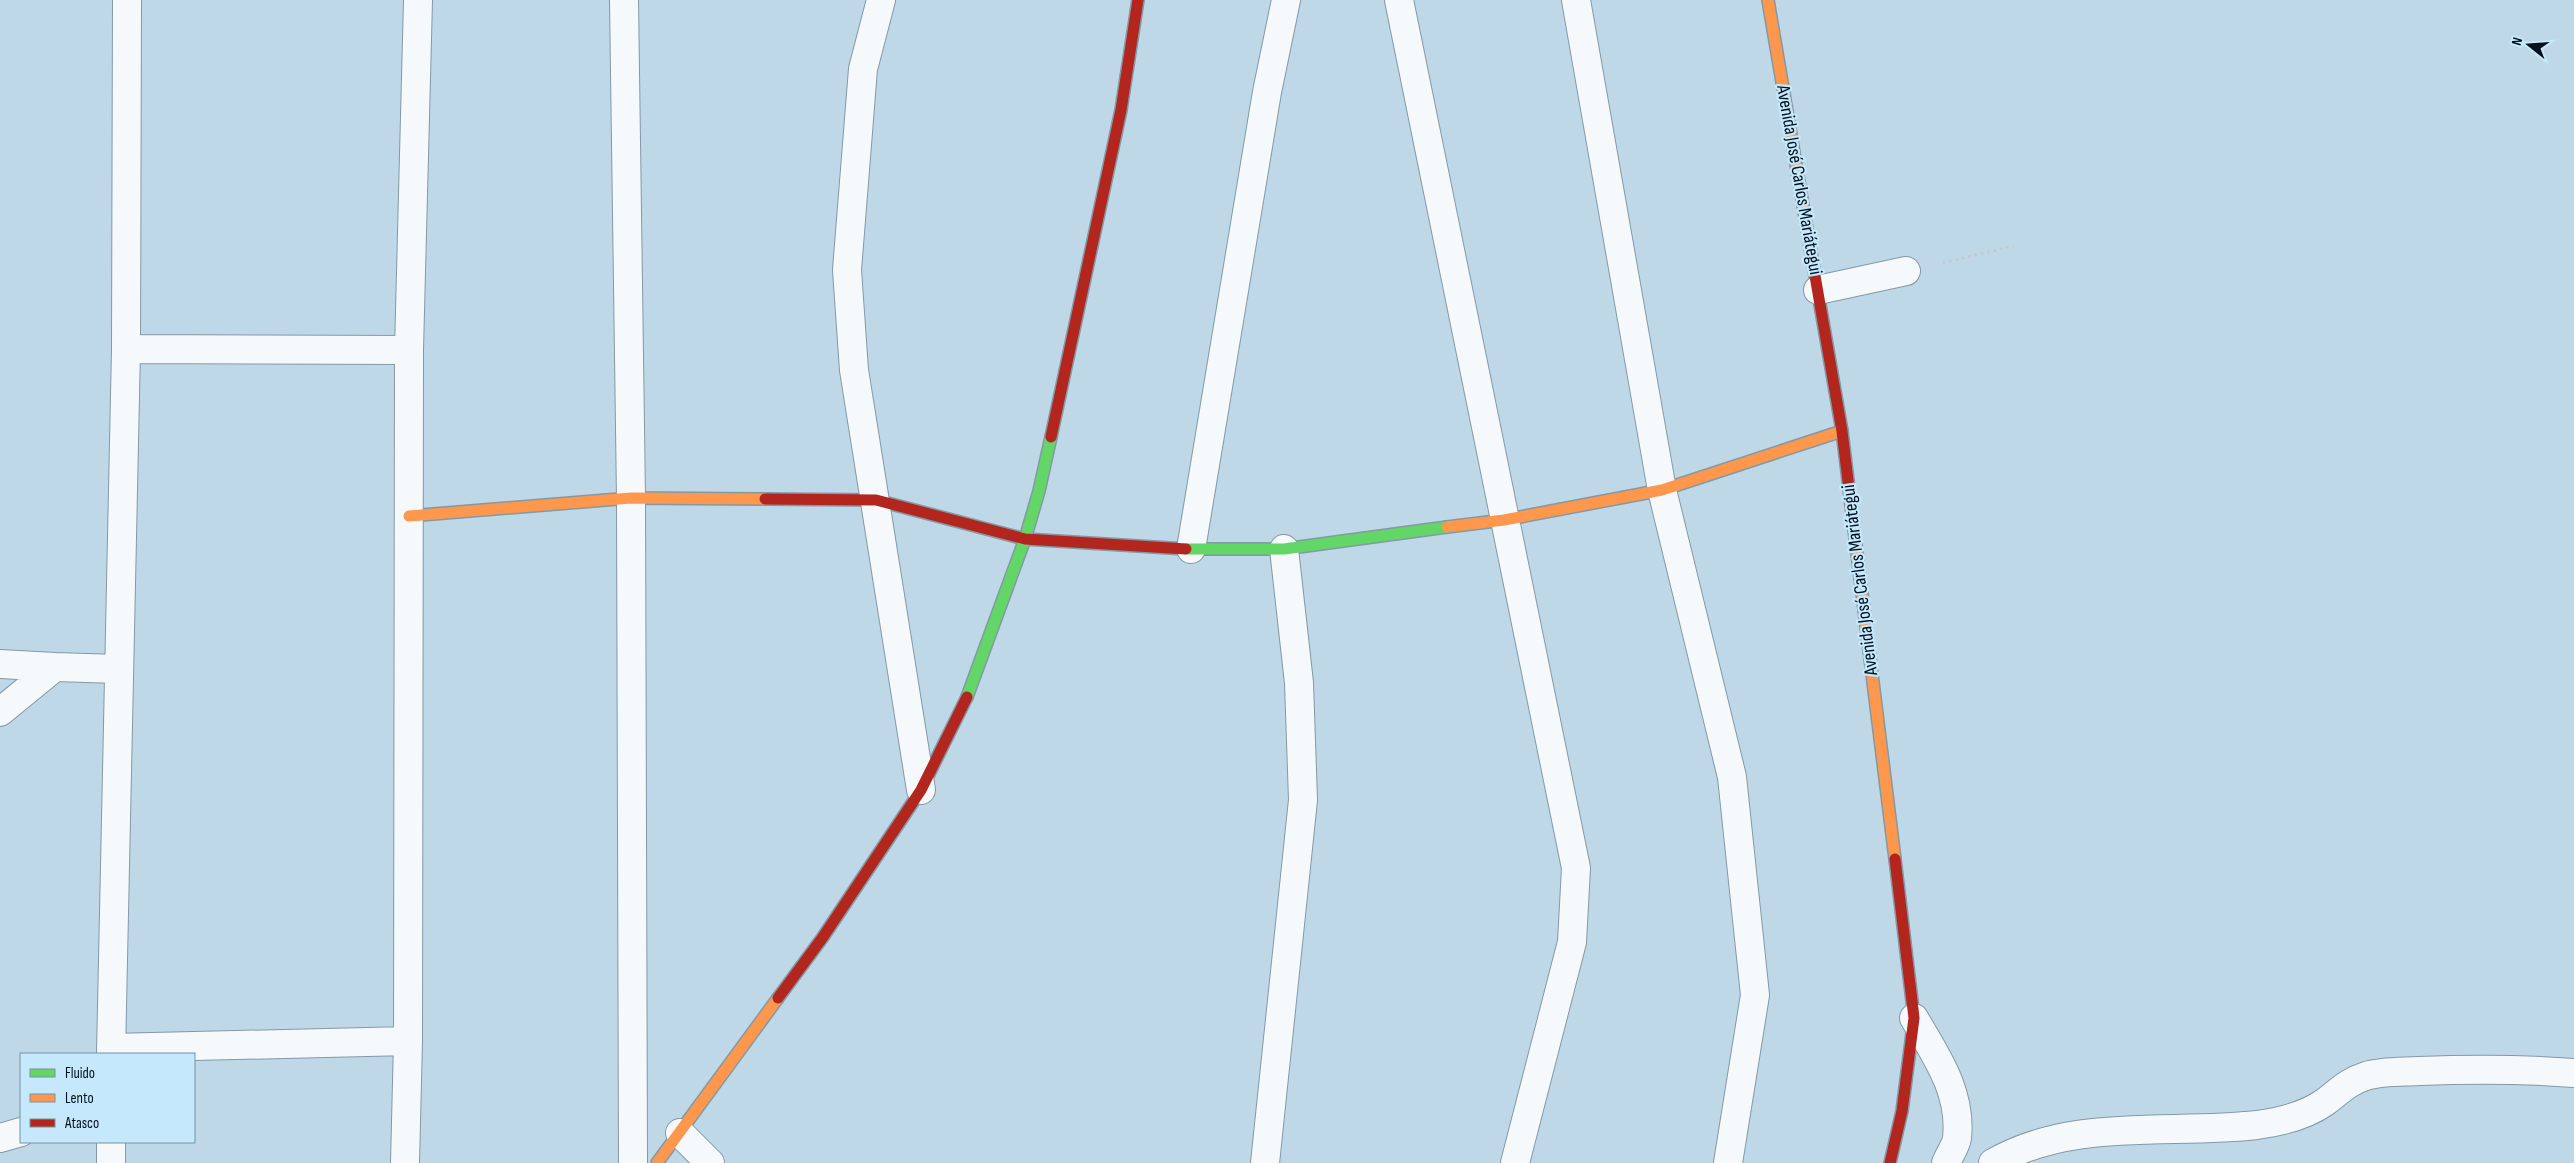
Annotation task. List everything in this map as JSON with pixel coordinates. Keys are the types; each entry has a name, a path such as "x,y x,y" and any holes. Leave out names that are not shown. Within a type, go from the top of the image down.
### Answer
{"street":[{"path":"127,0 126,349 111,1051 408,1041"},
{"path":"405,1163 408,1041 409,350 418,0"},
{"path":"624,0 631,498 633,1163"},
{"path":"881,0 863,69 847,270 854,370 921,790"},
{"path":"658,1163 823,937 921,790 974,683 1025,539 1039,491 1122,110 1138,0"},
{"path":"1191,550 1268,92 1286,0"},
{"path":"1399,0 1576,868 1572,942 1515,1163"},
{"path":"1576,0 1662,490 1732,777 1755,995 1728,1163"},
{"name":"Avenida José Carlos Mariátegui","path":"1768,0 1842,431 1914,1018 1902,1110 1890,1163"},
{"path":"1818,290 1906,271"},
{"path":"126,349 409,350"},
{"path":"409,516 631,498 876,500 1025,539 1191,550 1284,550 1504,520 1662,490 1842,431"},
{"path":"1265,1163 1304,800 1298,683 1284,550"},
{"path":"0,664 118,669"},
{"path":"0,712 55,667"},
{"path":"1914,1018 1945,1072 1954,1093 1957,1140 1946,1163"},
{"path":"1993,1163 2026,1149 2065,1137 2106,1132 2257,1125 2282,1119 2324,1102 2338,1089 2368,1075 2478,1068 2574,1073"},
{"path":"0,1138 20,1132"},
{"path":"680,1133 710,1163"},
{"path":"111,1143 111,1163"}],"path":[{"path":"1906,271 2013,246"}],"traffic: fast":[{"path":"967,697 1025,539 1039,491 1051,437"},
{"path":"1186,549 1284,549 1447,527"}],"traffic: slow":[{"path":"1768,0 1814,270"},
{"path":"1447,527 1504,520 1662,490 1842,431"},
{"path":"1850,497 1895,859"},
{"path":"409,516 631,498 765,499"},
{"path":"657,1163 778,998"}],"traffic: jam":[{"path":"1051,437 1121,110 1138,0"},
{"path":"1814,270 1842,431 1850,497"},
{"path":"765,499 876,500 1025,539 1186,549"},
{"path":"778,998 823,937 921,790 967,697"},
{"path":"1890,1163 1902,1111 1914,1018 1895,859"}]}
